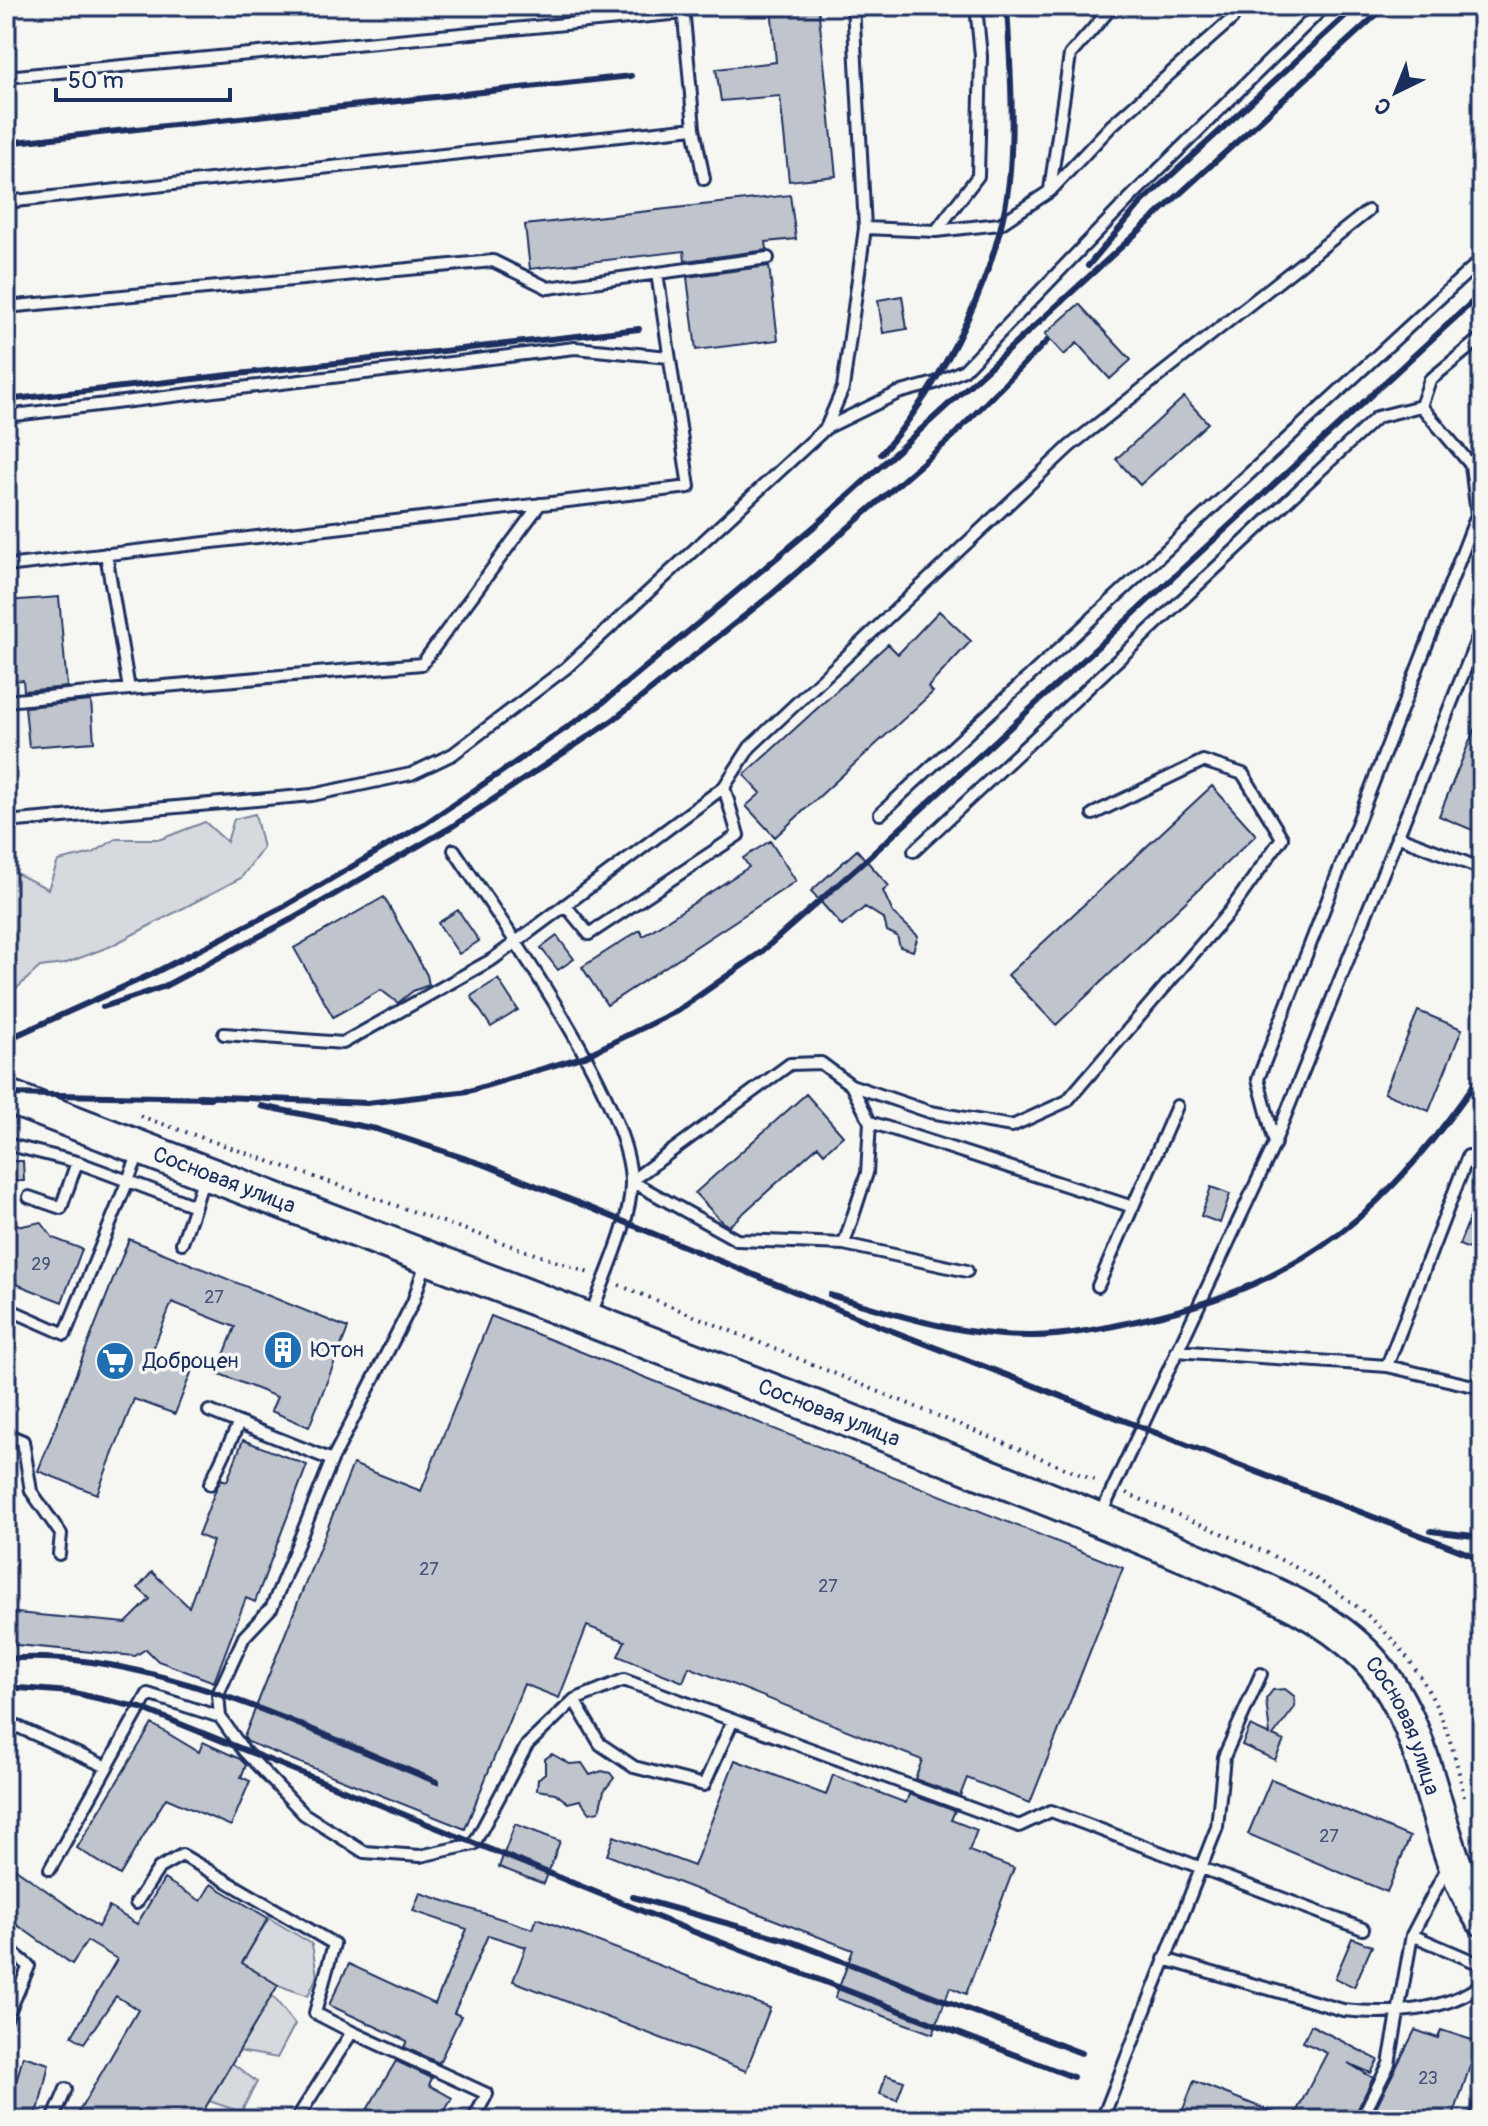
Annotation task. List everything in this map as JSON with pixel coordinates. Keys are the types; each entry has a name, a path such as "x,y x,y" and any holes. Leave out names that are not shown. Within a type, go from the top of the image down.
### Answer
{"main road":[{"name":"Сосновая улица","path":"6,1096 205,1174 590,1317 1099,1519 1289,1602 1335,1627 1386,1678 1407,1715 1452,1858 1482,1919"}],"lane":[{"path":"826,428 843,388 865,228 853,6"},
{"path":"936,231 978,176 981,56 976,6"},
{"path":"1050,191 1070,55 1113,6"},
{"path":"865,228 936,231 1000,224 1050,191 1112,125 1232,19 1238,6"},
{"path":"6,822 312,795 411,774 453,754 566,668 826,428 898,393 935,383 964,370 1132,196 1325,6"},
{"path":"6,77 683,10 694,128 704,179"},
{"path":"6,202 694,128"},
{"path":"224,1034 343,1043 493,959 724,787 750,747 1070,446 1368,211"},
{"path":"6,307 493,261 548,288 768,258"},
{"path":"880,814 1482,259"},
{"path":"6,566 689,487 657,273"},
{"path":"1421,406 1430,380 1482,337"},
{"path":"6,416 575,348 669,357"},
{"path":"914,851 1377,417 1421,406"},
{"path":"1275,1143 1258,1079 1477,515 1471,465 1421,406"},
{"path":"6,701 422,664 540,504"},
{"path":"106,554 129,689"},
{"path":"1099,1519 1275,1143 1482,627"},
{"path":"631,1181 790,1064 821,1063 851,1085 930,1112 1012,1126 1067,1101 1230,911 1282,838 1243,774 1203,761 1093,814"},
{"path":"565,905 589,934 738,835 724,787"},
{"path":"1397,836 1482,869"},
{"path":"454,850 585,1056 619,1131 631,1181 624,1220 590,1317"},
{"path":"844,1244 867,1173 870,1122 851,1085"},
{"path":"1098,1286 1177,1106"},
{"path":"870,1122 1133,1207"},
{"path":"6,1144 77,1162 195,1206"},
{"path":"6,1308 65,1334 141,1149"},
{"path":"1387,1366 1468,1156"},
{"path":"29,1197 61,1208 77,1162"},
{"path":"182,1243 205,1174"},
{"path":"631,1181 737,1240 844,1244 967,1271"},
{"path":"428,1255 413,1302 332,1460 272,1607 244,1637 218,1694 220,1717 244,1751 304,1814 364,1852 420,1856 474,1844 527,1745 574,1700 624,1680 1019,1826 1051,1811 1363,1929"},
{"path":"1176,1351 1387,1366 1482,1388"},
{"path":"209,1411 332,1460"},
{"path":"210,1484 239,1423"},
{"path":"6,1434 23,1441 31,1491 61,1534 59,1554"},
{"path":"1102,2120 1217,1827 1224,1757 1261,1674"},
{"path":"50,1869 148,1694 220,1717"},
{"path":"574,1700 600,1744 634,1767 704,1785 733,1720"},
{"path":"16,1726 107,1767"},
{"path":"136,1903 159,1868 182,1855 334,1944 315,2013 487,2094 473,2120"},
{"path":"1361,2120 1389,2064 1396,2010 1412,1935 1452,1858"},
{"path":"1412,1935 1482,1965"},
{"path":"6,1947 29,1966 6,2019"},
{"path":"1164,1959 1343,2010 1396,2010 1448,2002 1482,1984"},
{"path":"296,2120 352,2032"},
{"path":"53,2120 66,2089"},
{"path":"1475,2120 1482,2099"}],"shaded area":[{"path":"255,814 263,848 241,878 111,946 64,964 40,967 6,998 6,868 48,889 58,861 93,853 116,839 161,839 205,822 227,842 234,819"},
{"path":"269,1918 312,1944 317,1976 308,1996 278,1985 242,1963"},
{"path":"272,1995 295,2024 277,2058 239,2051"},
{"path":"232,2063 257,2082 241,2112 209,2101"}],"building":[{"path":"771,6 818,6 836,176 789,181 780,96 721,101 716,69 776,62"},
{"path":"790,195 796,239 766,242 767,250 685,261 684,251 530,269 525,225"},
{"path":"769,266 778,340 696,350 687,277"},
{"path":"902,296 907,329 883,333 878,300"},
{"path":"1079,304 1131,360 1110,379 1077,343 1064,355 1045,334"},
{"path":"1184,397 1208,423 1140,485 1116,459"},
{"path":"59,597 67,687 24,691 23,680 6,682 6,601"},
{"path":"939,611 971,641 928,687 933,692 775,837 746,806 761,793 744,775 888,644 898,654"},
{"path":"91,701 94,742 29,747 25,707"},
{"path":"1482,713 1482,834 1439,816"},
{"path":"1212,786 1256,835 1056,1025 1008,975"},
{"path":"770,841 796,881 607,1005 582,967 640,930 643,936 749,867 743,858"},
{"path":"857,850 889,886 883,891 893,913 918,936 913,951 900,947 897,936 887,931 884,919 865,907 842,926 811,891"},
{"path":"384,897 427,975 429,985 413,991 398,1003 381,990 333,1017 294,948"},
{"path":"458,910 479,941 459,954 438,923"},
{"path":"557,936 574,959 558,970 541,948"},
{"path":"498,979 518,1010 491,1027 471,996"},
{"path":"1418,1011 1462,1029 1429,1111 1384,1093"},
{"path":"806,1094 843,1136 824,1153 818,1146 729,1226 722,1222 695,1193"},
{"path":"6,1161 23,1161 24,1181 6,1181"},
{"path":"1211,1187 1230,1194 1220,1223 1201,1216"},
{"path":"1482,1190 1482,1254 1459,1245"},
{"path":"11,1222 22,1226 41,1222 53,1238 82,1249 62,1302 6,1280 6,1236"},
{"path":"129,1239 348,1328 309,1427 271,1411 277,1397 217,1373 235,1327 172,1302 151,1354 192,1370 175,1414 134,1399 97,1494 38,1471"},
{"path":"491,1316 1123,1568 1030,1803 967,1778 960,1796 915,1779 922,1760 689,1667 683,1682 618,1656 625,1641 587,1626 559,1698 524,1684 465,1829 248,1742 244,1737 353,1464 421,1491"},
{"path":"243,1440 307,1465 255,1602 246,1598 214,1682 158,1661 146,1649 135,1656 6,1644 6,1612 126,1623 150,1599 138,1588 152,1572 189,1607 213,1541 198,1535 216,1489 221,1479 227,1481"},
{"path":"1285,1689 1294,1696 1295,1707 1273,1736 1284,1741 1275,1760 1242,1745 1250,1726 1270,1735 1266,1699 1273,1690"},
{"path":"152,1724 199,1752 203,1742 240,1759 246,1765 241,1777 250,1781 231,1826 166,1798 120,1875 77,1848"},
{"path":"552,1754 570,1764 582,1763 590,1775 602,1771 610,1773 614,1778 604,1791 599,1811 590,1813 580,1800 568,1803 555,1793 537,1790 538,1779 545,1773 545,1759"},
{"path":"735,1760 826,1795 833,1775 906,1803 909,1794 955,1811 951,1820 977,1830 969,1851 1014,1868 966,1994 950,1987 933,2034 835,1998 853,1950 607,1855 614,1836 694,1866"},
{"path":"1271,1779 1410,1837 1387,1892 1248,1834"},
{"path":"515,1824 560,1841 544,1884 499,1867"},
{"path":"6,1862 98,1927 109,1907 137,1924 164,1879 201,1901 211,1884 268,1918 242,1963 278,1985 198,2120 74,2120 138,2010 116,1996 84,2043 72,2036 117,1959 87,1941 72,1964 6,1917"},
{"path":"420,1893 533,1929 537,1918 770,2008 746,2071 513,1981 526,1947 488,1935 454,2013 461,2016 439,2063 404,2047 407,2041 329,2005 349,1964 435,2004 467,1929 413,1911"},
{"path":"1352,1938 1372,1946 1354,1987 1335,1978"},
{"path":"1311,2025 1378,2060 1371,2073 1348,2063 1373,2078 1357,2111 1350,2109 1344,2120 1292,2120 1327,2053 1303,2042"},
{"path":"1415,2030 1438,2038 1441,2030 1478,2042 1452,2120 1388,2120 1372,2115"},
{"path":"23,2056 49,2064 39,2107 31,2120 6,2120 6,2100 14,2090"},
{"path":"396,2061 432,2078 429,2085 452,2098 440,2120 361,2120"},
{"path":"886,2075 904,2081 897,2100 880,2094"},
{"path":"1194,2081 1290,2119 1290,2120 1179,2120"}],"railway":[{"path":"881,454 927,393 948,358 983,283 996,245 1005,207 1011,149 1007,6"},
{"path":"1088,266 1141,203 1356,6"},
{"path":"6,1040 152,974 285,906 426,823 600,705 816,525 1386,6"},
{"path":"6,143 631,76"},
{"path":"199,1096 367,1103 469,1091 585,1056 677,1011 760,953 866,860 1482,293"},
{"path":"6,400 639,329"},
{"path":"103,1007 163,987 292,919 453,826 613,720 772,594 949,440 1047,341"},
{"path":"830,1295 955,1329 1032,1336 1104,1328 1203,1303 1254,1284 1340,1233 1378,1201 1413,1163 1482,1073"},
{"path":"6,1094 210,1098"},
{"path":"261,1106 376,1129 488,1166 864,1320 1482,1559"},
{"path":"1431,1531 1482,1537"},
{"path":"6,1659 59,1658 169,1679 281,1717 437,1782"},
{"path":"6,1687 70,1692 141,1708 689,1930 1073,2077"},
{"path":"633,1897 790,1941 1081,2053"}],"place":[{"name":"Ютон","path":"283,1350"},
{"name":"Доброцен","path":"115,1361"}]}
